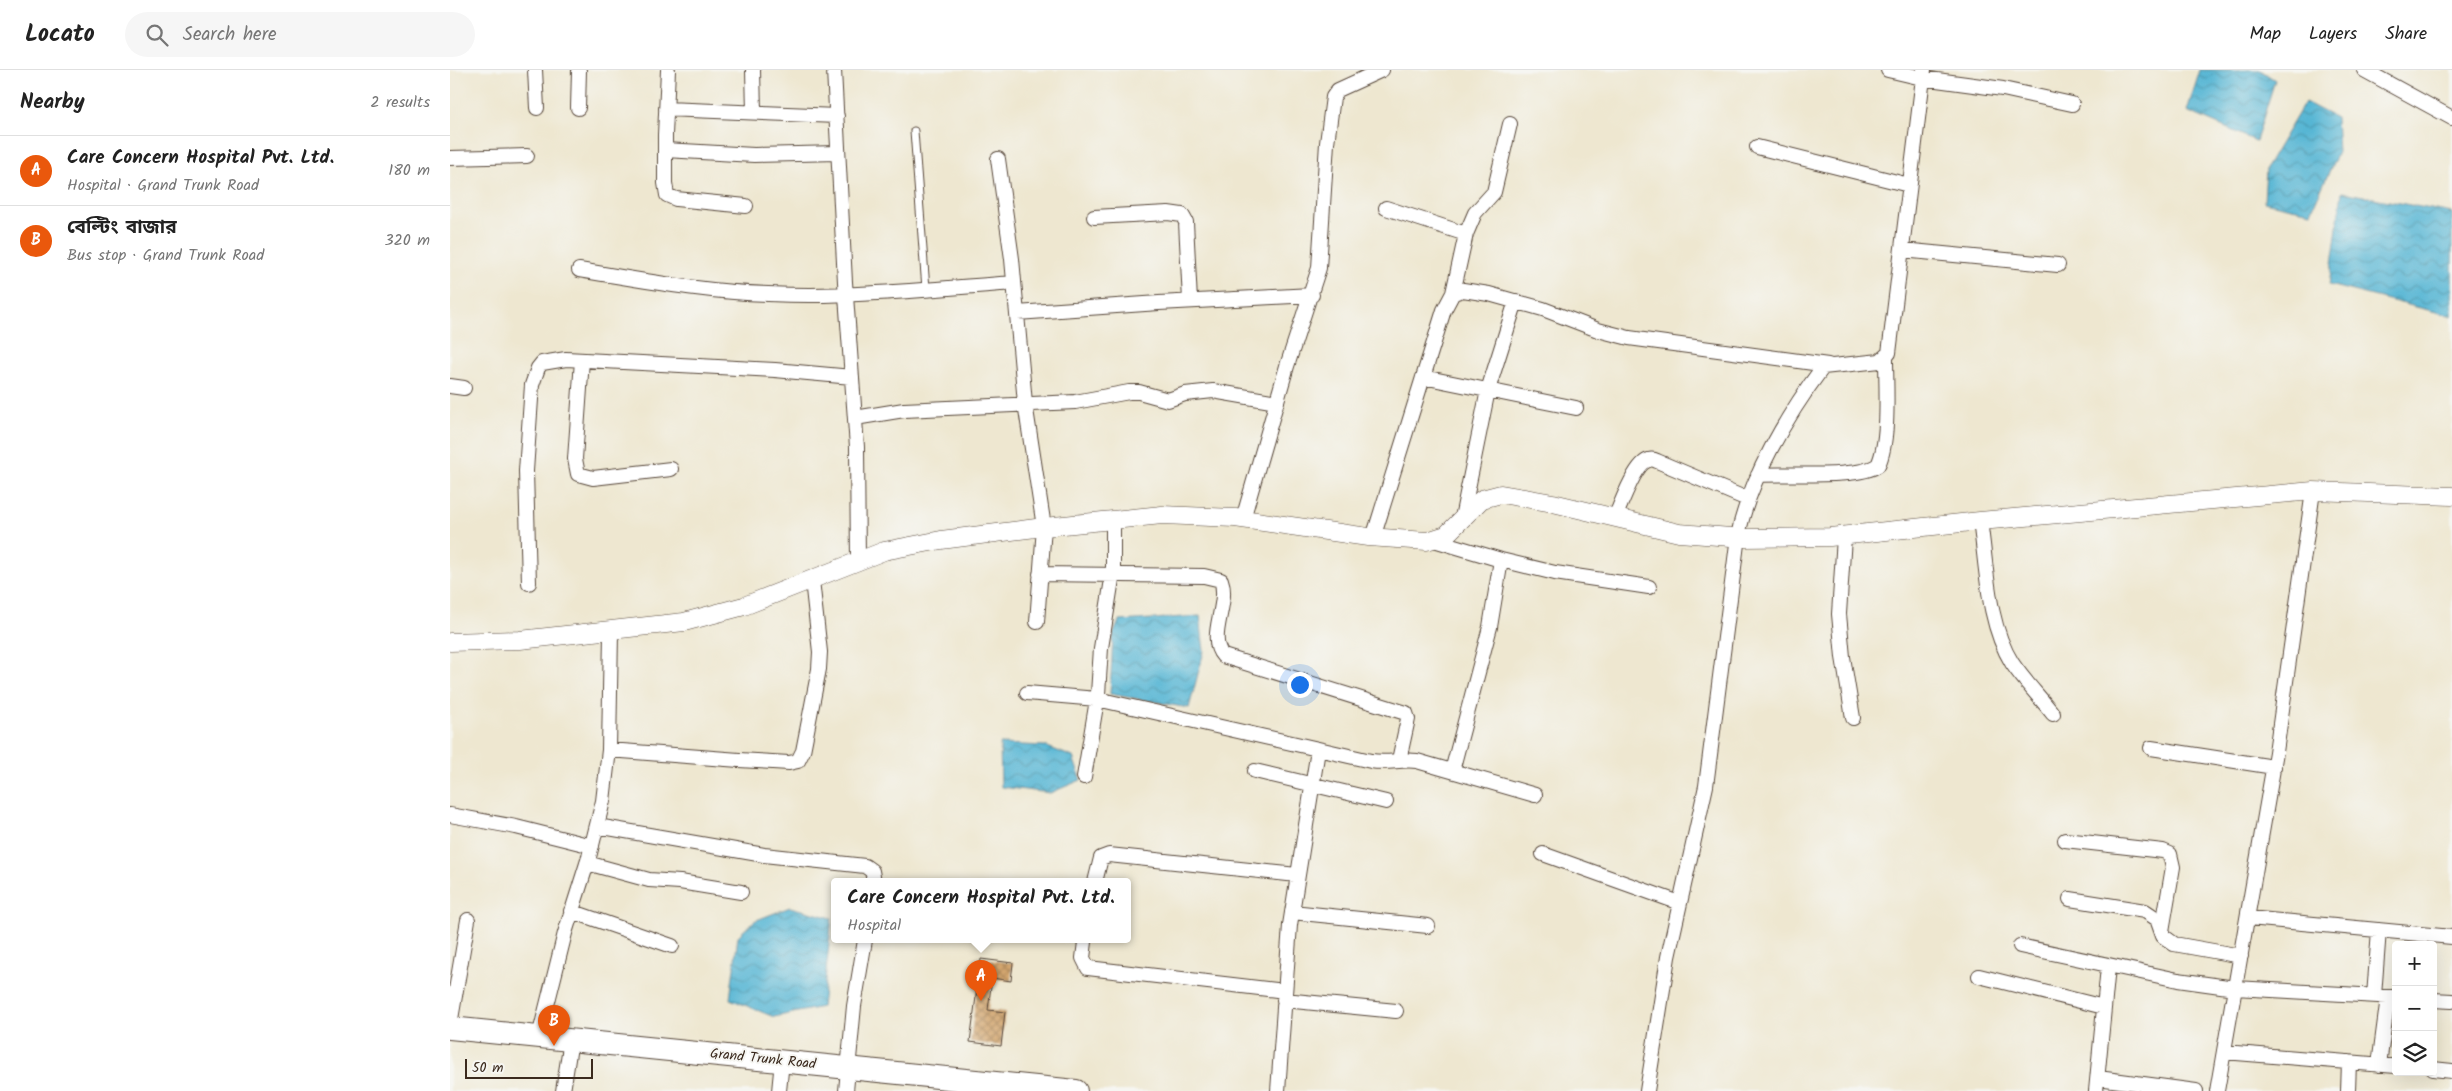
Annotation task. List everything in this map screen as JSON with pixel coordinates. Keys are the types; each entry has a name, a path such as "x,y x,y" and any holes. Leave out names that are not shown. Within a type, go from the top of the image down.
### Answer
{"main road":[{"name":"Grand Trunk Road","path":"450,1026 539,1037 1076,1091"}],"street":[{"path":"535,70 537,108"},
{"path":"578,108 579,70"},
{"path":"668,70 665,150 667,195 676,199 746,206"},
{"path":"753,70 754,112"},
{"path":"834,70 846,295 857,447 858,562"},
{"path":"1242,519 1319,268 1326,152 1333,98 1338,90 1382,70"},
{"path":"1888,70 1923,74 2072,104"},
{"path":"2364,70 2452,118"},
{"path":"1758,475 1847,473 1867,470 1878,465 1883,452 1885,426 1886,358 1891,347 1923,74"},
{"path":"666,108 837,116"},
{"path":"1373,538 1444,310 1453,293 1466,234 1475,213 1494,192 1510,124"},
{"path":"1757,147 1909,185"},
{"path":"665,150 754,155 838,153"},
{"path":"450,158 527,156"},
{"path":"998,159 1014,283 1025,403 1044,526 1037,622"},
{"path":"1386,208 1466,234"},
{"path":"1094,217 1168,213 1182,215 1186,222 1190,301"},
{"path":"1902,250 2058,265"},
{"path":"580,270 656,283 746,293 846,295 1014,283"},
{"path":"1453,293 1463,290 1544,309 1598,330 1629,338 1828,365 1880,361 1886,358"},
{"path":"1017,313 1312,295"},
{"path":"1462,518 1488,390 1516,302"},
{"path":"530,583 526,471 532,385 538,368 542,363 566,359 775,370 852,377"},
{"path":"582,360 575,459 578,474 593,478 670,469"},
{"path":"1647,1091 1668,957 1706,786 1738,536 1746,499 1777,440 1814,380 1823,367 1828,365"},
{"path":"1423,376 1576,408"},
{"path":"855,418 904,410 1075,402 1129,392 1143,393 1158,400 1168,400 1185,394 1213,391 1277,402"},
{"path":"1614,518 1640,464 1649,460 1657,461 1746,499"},
{"path":"1434,540 1451,531 1482,499 1501,494 1553,503 1679,533 1738,536 1844,537 1980,521 2313,491 2452,496"},
{"path":"2217,1091 2249,918 2274,767 2313,491"},
{"path":"450,642 520,640 611,632 684,622 744,606 884,551 941,540 1044,526 1162,515 1242,519 1373,538 1434,540 1501,560 1555,573 1649,587"},
{"path":"1084,777 1097,699 1101,648 1113,574 1113,519"},
{"path":"1980,521 1992,606 2005,648 2013,664 2053,714"},
{"path":"1844,537 1839,614 1843,657 1853,718"},
{"path":"1452,771 1490,627 1501,560"},
{"path":"1040,574 1204,576 1221,580 1224,594 1216,641 1223,656 1406,713 1408,719 1399,760"},
{"path":"609,750 789,763 798,761 803,751 819,669 820,636 812,580"},
{"path":"539,1037 571,911 592,846 603,801 609,750 611,632"},
{"path":"1027,693 1097,699 1386,764 1399,760 1417,762 1535,795"},
{"path":"2151,748 2274,767"},
{"path":"1278,1091 1284,995 1292,912 1318,750"},
{"path":"1255,770 1386,802"},
{"path":"450,815 516,827 592,846"},
{"path":"597,826 764,855 859,865 872,871 873,878"},
{"path":"2064,840 2163,851 2170,854 2173,867 2162,932"},
{"path":"1542,854 1680,903"},
{"path":"1096,878 1101,858 1109,855 1297,875"},
{"path":"587,863 649,880 680,882 741,892"},
{"path":"2070,898 2146,911 2157,919 2167,941 2174,944 2241,956"},
{"path":"571,911 672,946"},
{"path":"1292,912 1428,926"},
{"path":"2249,918 2452,937"},
{"path":"450,1026 468,920"},
{"path":"2374,996 2379,930"},
{"path":"846,1091 854,1006 864,943"},
{"path":"1081,943 1083,958 1088,968 1396,1011"},
{"path":"2020,946 2108,967 2235,988 2392,997 2379,1065"},
{"path":"2108,967 2097,1085 2196,1091"},
{"path":"1980,976 2104,1007"},
{"path":"2437,1000 2452,1001"},
{"path":"563,1091 571,1040"},
{"path":"2224,1052 2392,1066"},
{"path":"779,1091 782,1061"},
{"path":"2348,1091 2349,1062"},
{"path":"2437,1069 2452,1071"}],"lane":[{"path":"914,131 926,289"}],"water":[{"path":"2200,70 2260,70 2275,80 2256,141 2187,111"},
{"path":"2305,102 2336,118 2338,152 2311,212 2264,202 2266,168"},
{"path":"2342,192 2452,213 2452,316 2329,285"},
{"path":"1200,616 1204,651 1189,708 1110,694 1113,635 1119,621"},
{"path":"1000,744 1045,746 1073,757 1081,780 1050,793 1001,787"},
{"path":"790,907 831,918 822,1007 774,1017 730,999 738,936 754,921"}],"building":[{"path":"981,959 1013,963 1011,981 992,978 988,1010 1005,1012 1001,1046 970,1042"}],"place":[{"name":"Care Concern Hospital Pvt. Ltd.","path":"981,1001"},
{"name":"বেল্টিং বাজার","path":"554,1046"}]}
